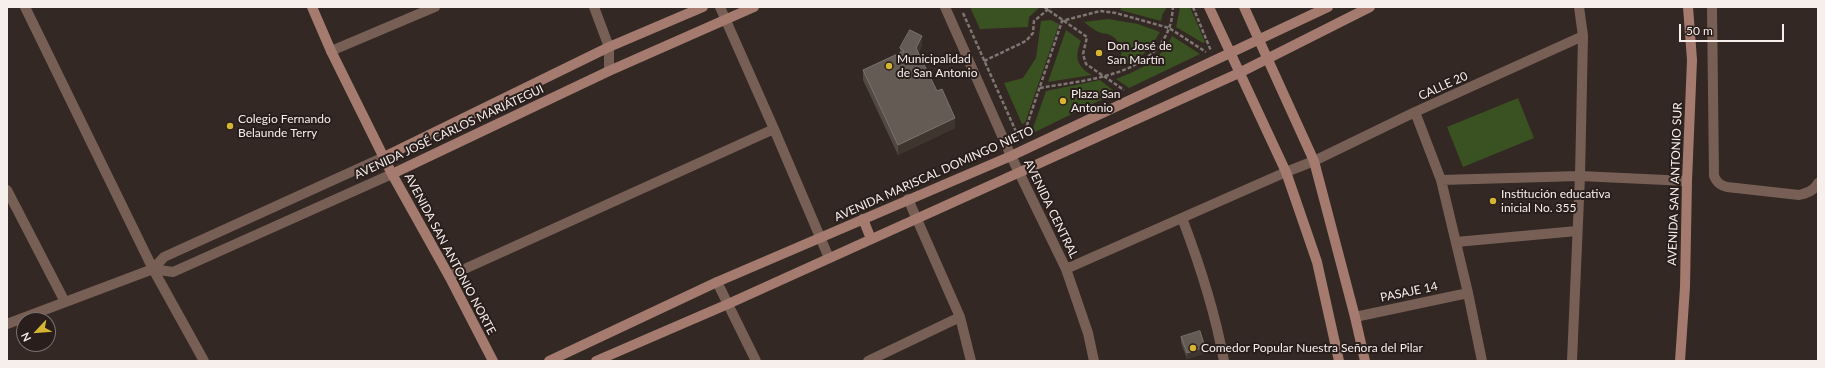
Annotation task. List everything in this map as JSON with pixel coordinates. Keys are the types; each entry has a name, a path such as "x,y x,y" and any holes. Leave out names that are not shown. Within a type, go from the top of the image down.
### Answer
{"street":[{"path":"25,7 153,268 204,361"},
{"name":"AVENIDA SAN ANTONIO NORTE","path":"312,7 331,51 392,174 449,276 493,361"},
{"path":"594,7 609,47 609,70"},
{"name":"AVENIDA JOSÉ CARLOS MARIÁTEGUI","path":"8,326 153,268 164,257 384,157 609,47 703,7"},
{"path":"720,7 829,258"},
{"name":"AVENIDA JOSÉ CARLOS MARIÁTEGUI","path":"153,268 173,272 392,174 609,70 754,7"},
{"name":"AVENIDA CENTRAL","path":"945,7 1011,156 1066,269 1088,333 1094,361"},
{"path":"1209,7 1286,172 1317,262 1339,361"},
{"path":"1244,7 1314,161 1365,361"},
{"name":"AVENIDA MARISCAL DOMINGO NIETO","path":"549,361 718,282 1011,156 1231,54 1259,39 1328,7"},
{"path":"596,361 728,304 1239,73 1370,7"},
{"path":"1572,361 1580,176 1583,36 1579,7"},
{"name":"AVENIDA SAN ANTONIO SUR","path":"1680,361 1685,287 1687,181 1692,60 1688,7"},
{"path":"1712,7 1714,176 1716,181 1720,185 1727,187 1799,195 1808,193 1816,188 1818,183"},
{"path":"331,51 433,8"},
{"name":"CALLE 20","path":"1066,269 1314,161 1415,112 1583,36"},
{"path":"1415,112 1441,180 1468,293 1482,361"},
{"path":"449,276 774,129"},
{"path":"1441,180 1580,176 1687,181"},
{"path":"7,190 65,302"},
{"path":"908,199 960,317 971,361"},
{"path":"1182,218 1202,272 1219,333 1224,361"},
{"path":"863,219 871,239"},
{"path":"1456,242 1577,231"},
{"path":"718,282 756,361"},
{"name":"PASAJE 14","path":"1355,317 1468,293"},
{"path":"868,361 960,317"}],"path":[{"path":"960,7 1018,136 1029,140"},
{"path":"1044,7 1087,37 1083,54 1086,64 1128,92 1121,96"},
{"path":"984,61 1026,41 1033,33 1034,21 1051,7"},
{"path":"1040,88 1104,77 1143,61 1158,48 1169,28 1173,7"},
{"path":"1193,7 1211,50 1208,54 1202,57"},
{"path":"1062,21 1100,11 1116,13 1169,28 1208,54"},
{"path":"1023,138 1062,21"}],"green space":[{"path":"970,7 1039,8 1029,17 1028,27 980,29"},
{"path":"1122,7 1167,7 1162,15 1161,21 1120,10"},
{"path":"1180,7 1190,7 1205,42 1203,43 1176,27"},
{"path":"1108,19 1138,24 1160,32 1148,50 1133,61 1119,67 1121,49 1117,41 1109,34 1101,33 1084,22"},
{"path":"1051,20 1059,24 1025,123 1022,124 1004,83 1023,78 1036,58 1041,21"},
{"path":"1066,30 1081,41 1077,57 1078,61 1083,69 1092,75 1048,82"},
{"path":"1172,36 1200,54 1129,88 1116,79 1141,68 1156,58 1162,52"},
{"path":"1100,80 1114,91 1113,94 1035,132 1032,131 1046,91"},
{"path":"1518,98 1534,138 1463,167 1447,127"}],"building":[{"path":"910,30 922,36 916,48 937,91 942,89 955,118 898,145 863,70 904,51 900,48"},
{"name":"Comedor Popular Nuestra Señora del Pilar","path":"1200,331 1205,347 1187,353 1181,337"}],"place":[{"name":"Don José de San Martín","path":"1099,53"},
{"name":"Municipalidad de San Antonio","path":"889,66"},
{"name":"Plaza San Antonio","path":"1063,101"},
{"name":"Colegio Fernando Belaunde Terry","path":"230,126"},
{"name":"Institución educativa inicial No. 355","path":"1493,201"},
{"name":"Comedor Popular Nuestra Señora del Pilar","path":"1193,348"}]}
